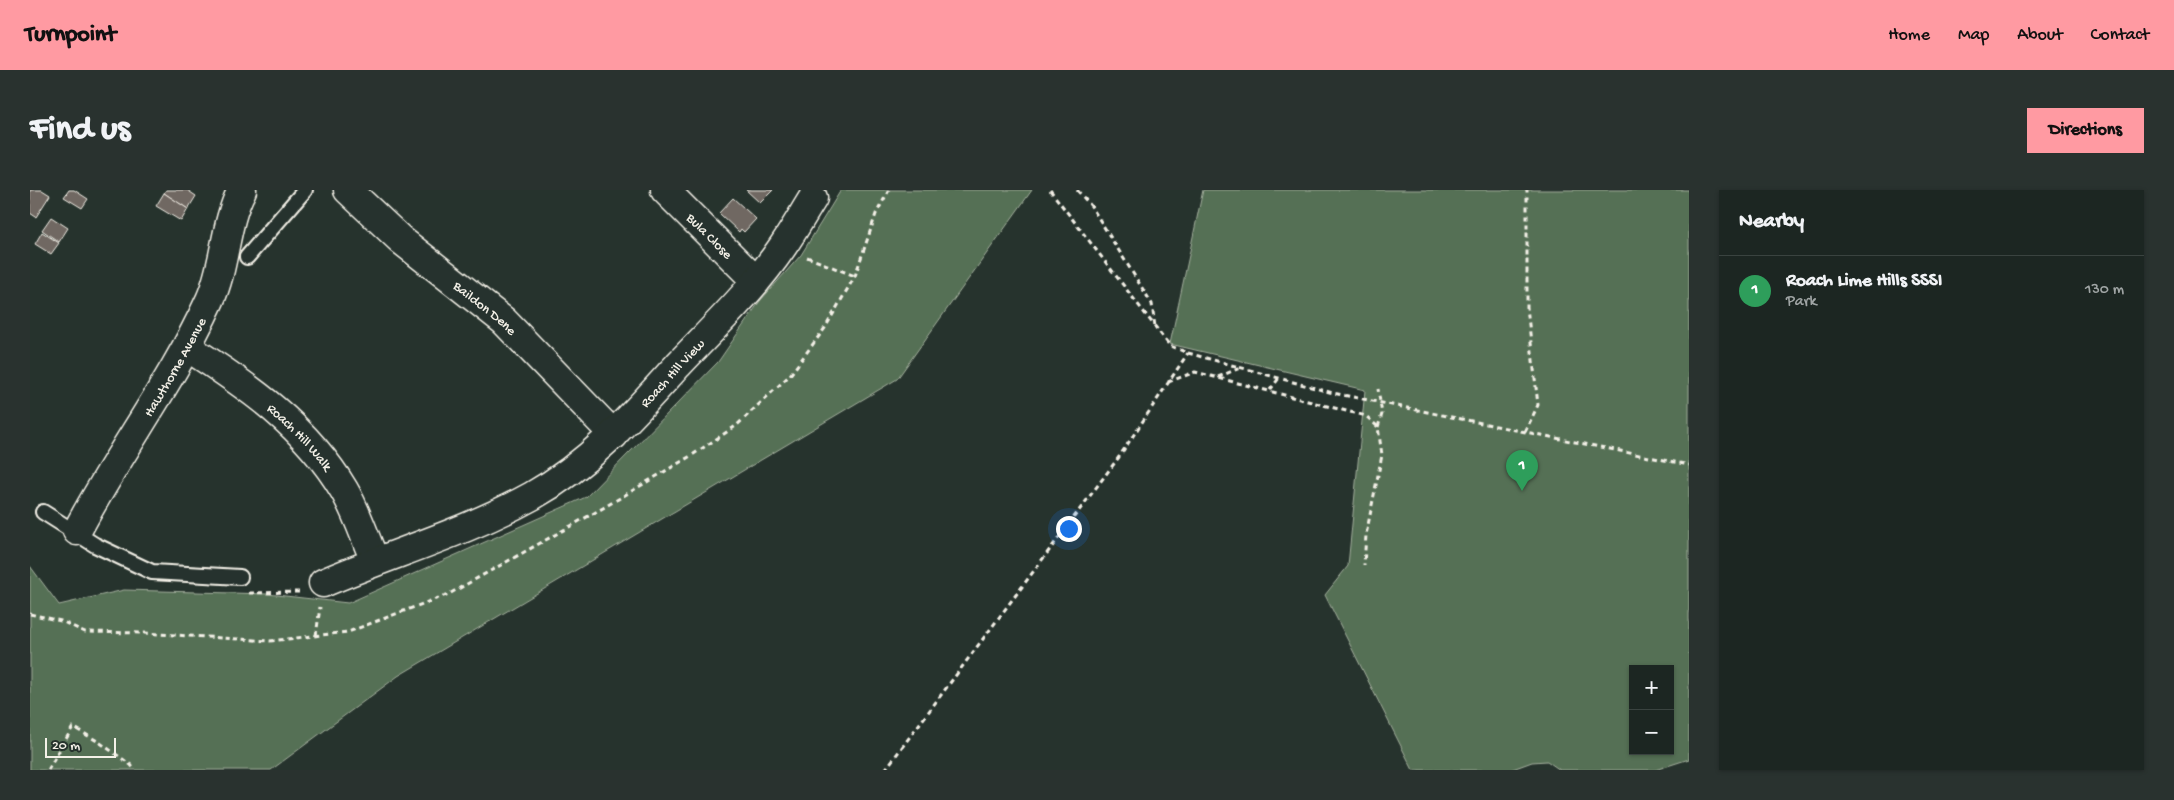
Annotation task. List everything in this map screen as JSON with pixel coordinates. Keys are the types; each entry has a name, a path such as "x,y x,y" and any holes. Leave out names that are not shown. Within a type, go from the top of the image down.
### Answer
{"street":[{"name":"Hawthorne Avenue","path":"77,531 100,487 187,347 211,297 229,225 242,190"},
{"name":"Baildon Dene","path":"348,190 401,240 504,321 614,435"},
{"name":"Bula Close","path":"665,190 756,280"},
{"name":"Roach Hill View","path":"323,583 375,561 436,541 498,513 534,495 575,468 614,435 756,280 783,246 813,198"},
{"name":"Roach Hill Walk","path":"187,347 236,378 277,409 311,443 345,491 375,561"}],"lane":[{"path":"247,258 305,190"},
{"path":"43,512 77,531 95,545 152,572 240,577"}],"path":[{"path":"1050,190 1170,346 1240,368 1380,402 1689,465"},
{"path":"1077,190 1091,206 1144,290 1152,304 1156,328"},
{"path":"1525,432 1538,405 1527,307 1527,190"},
{"path":"783,246 856,276"},
{"path":"885,770 1119,457 1188,353"},
{"path":"1218,377 1240,368"},
{"path":"1168,382 1195,372 1366,416 1378,427"},
{"path":"1270,390 1279,378"},
{"path":"1364,565 1366,535 1382,455 1378,427 1382,414 1378,389"},
{"path":"240,577 239,593 296,594 323,583"},
{"path":"48,770 73,727 99,742 132,765 135,770"}],"green space":[{"path":"841,190 1032,190 897,379 398,676 271,770 30,770 30,566 59,605 124,590 267,594 348,603 586,497 718,362 760,301 801,255"},
{"path":"1203,190 1689,190 1689,759 1655,770 1560,770 1547,761 1532,762 1510,770 1413,770 1325,595 1348,566 1365,390 1170,344"}],"building":[{"path":"30,190 42,190 50,195 36,217 30,213"},
{"path":"69,190 74,190 88,199 82,208 64,197"},
{"path":"166,190 187,190 196,196 188,209 164,193"},
{"path":"746,190 773,190 760,203"},
{"path":"164,193 188,209 181,221 156,206"},
{"path":"733,198 756,219 744,232 741,229 739,232 719,213"},
{"path":"51,217 68,228 59,242 42,230"},
{"path":"42,232 59,243 51,254 35,244"}],"place":[{"name":"Roach Lime Hills SSSI","path":"1522,491"}]}
